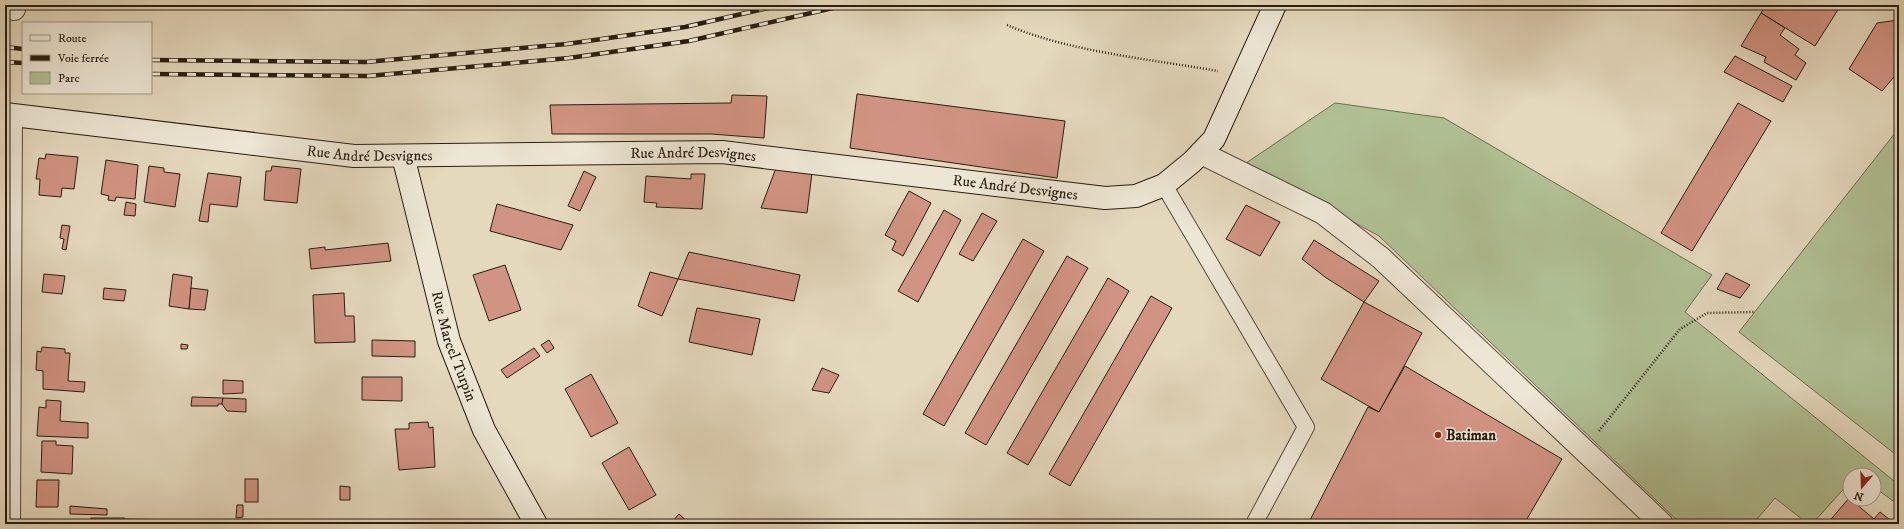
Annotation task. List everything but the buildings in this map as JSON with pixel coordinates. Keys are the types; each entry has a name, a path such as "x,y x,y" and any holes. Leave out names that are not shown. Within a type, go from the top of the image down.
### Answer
{"street":[{"name":"Rue André Desvignes","path":"8,115 354,156 722,152 1105,198 1136,196 1164,185 1201,153 1214,139 1275,5"},
{"path":"8,115 8,524"},
{"path":"1201,153 1323,213 1381,258 1662,524"},
{"name":"Rue Marcel Turpin","path":"403,156 449,341 484,430 536,524"}],"lane":[{"path":"1164,185 1306,428 1254,524"}],"path":[{"path":"1007,25 1027,33 1070,45 1244,75"},
{"path":"1584,450 1680,329 1706,313 1754,312"}],"green space":[{"path":"1335,103 1444,118 1712,275 1685,312 1877,467 1842,467 1842,491 1812,524 1808,524 1775,498 1753,524 1681,524 1379,236 1246,163"},
{"path":"1899,128 1899,457 1739,332"},
{"path":"1882,471 1899,485 1899,492 1893,501 1882,493"}],"railway":[{"path":"152,60 366,62 567,44 685,27 781,5"},
{"path":"152,74 368,76 569,58 689,41 846,5"},
{"path":"5,47 22,49"},
{"path":"5,62 22,63"}],"place":[{"name":"Batiman","path":"1438,435"}]}
